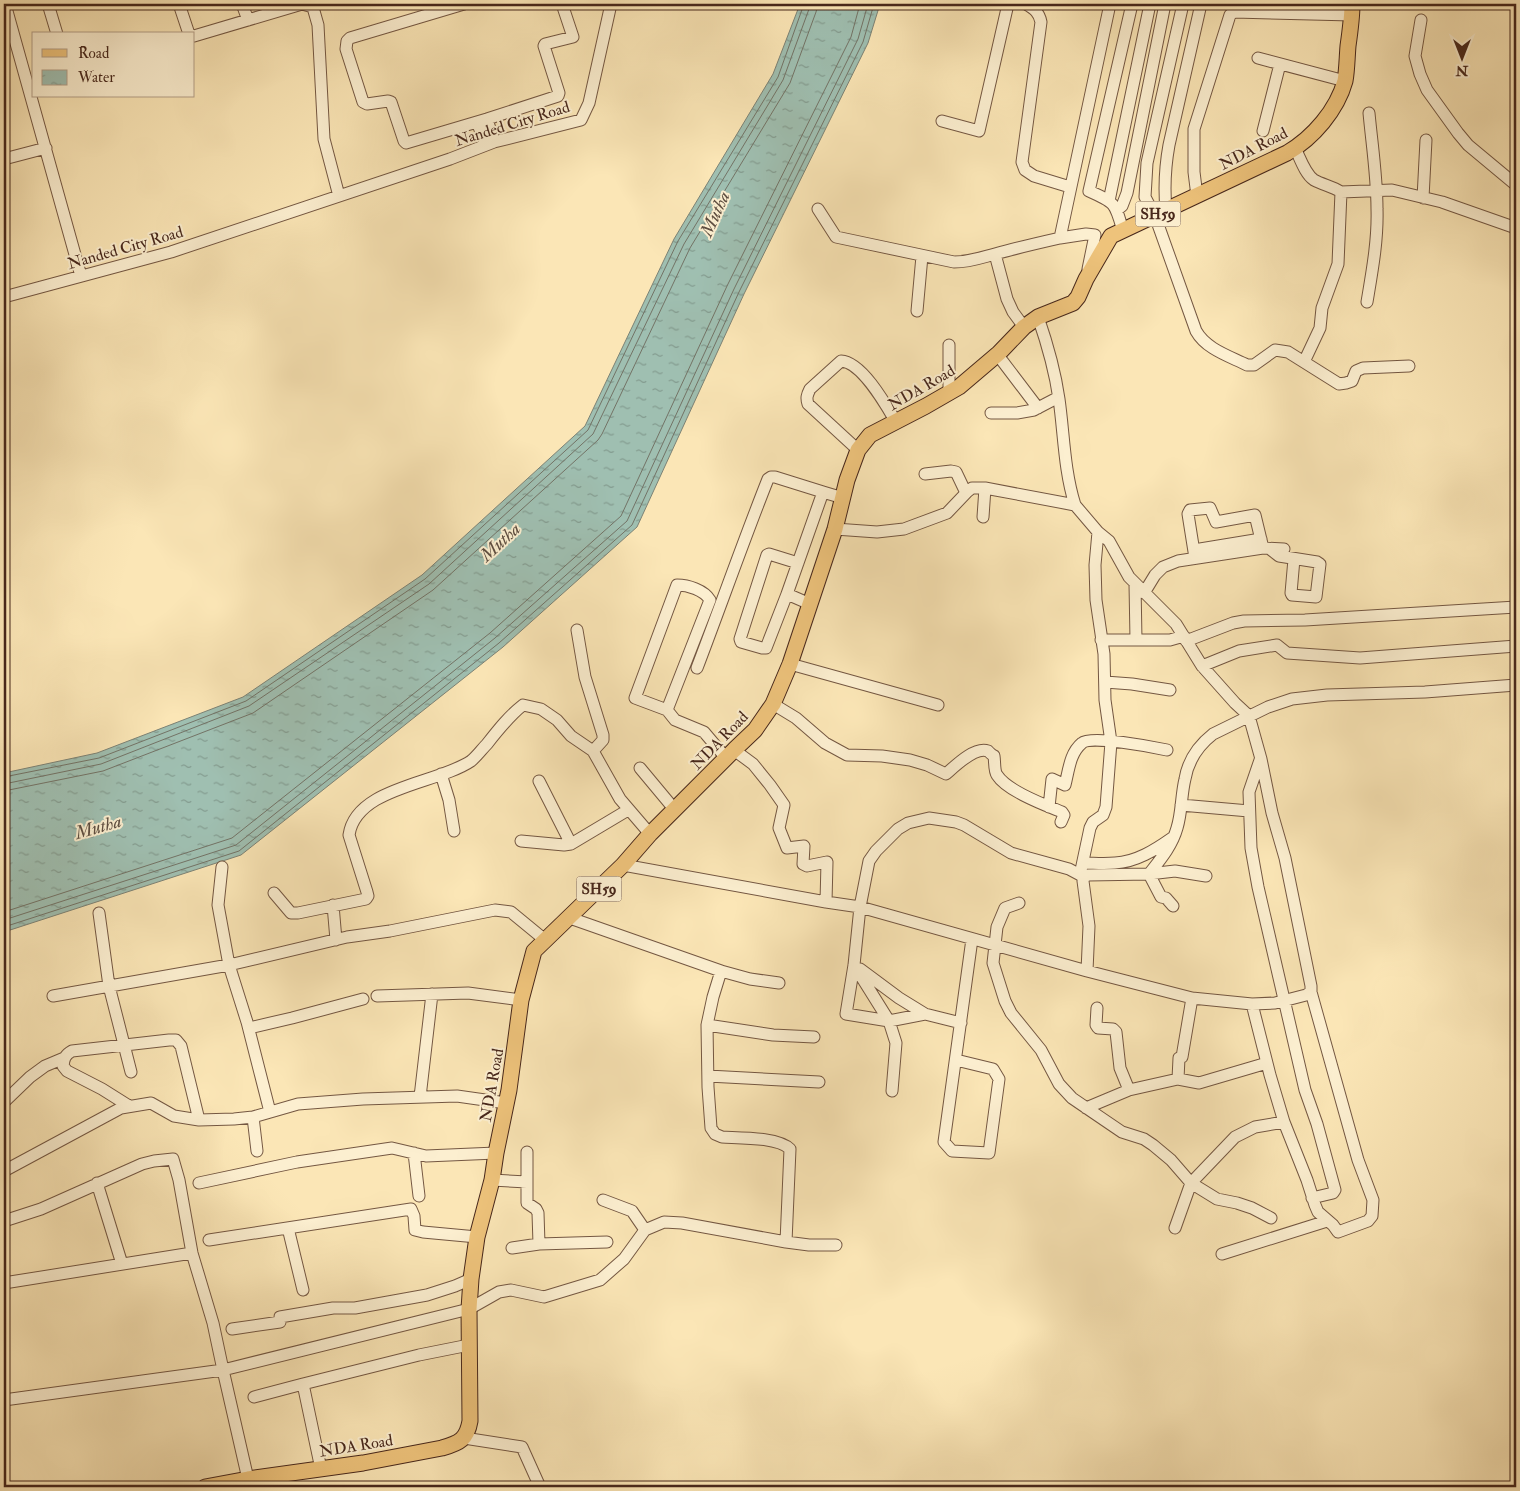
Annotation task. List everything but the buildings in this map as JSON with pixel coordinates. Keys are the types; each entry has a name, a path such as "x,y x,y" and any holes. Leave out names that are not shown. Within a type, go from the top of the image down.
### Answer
{"main road":[{"name":"NDA Road","path":"205,1487 248,1478 363,1463 442,1448 454,1445 464,1438 470,1421 469,1309 477,1237 492,1180 506,1103 521,1000 534,951 623,865 650,834 755,730 772,704 790,664 835,529 847,480 858,450 870,435 949,393 972,377 1024,327 1038,317 1073,302 1078,297 1086,279 1111,236 1295,148 1316,131 1324,122 1340,95 1345,81 1352,9"}],"street":[{"path":"5,4 81,276"},
{"path":"48,4 56,32"},
{"path":"179,4 188,32"},
{"path":"242,4 248,20"},
{"path":"195,36 302,4 313,6 318,24 324,139 339,196"},
{"path":"464,4 350,38 345,45 364,102 367,104 391,102 405,142 408,143 482,121 558,96 559,93 544,46 545,44 573,37 562,4"},
{"name":"Nanded City Road","path":"4,297 171,252 450,159 490,143 581,120 589,103 611,4"},
{"path":"942,121 979,130 1008,4"},
{"path":"1026,4 1036,10 1040,15 1041,22 1022,162 1025,170 1034,176 1070,187"},
{"path":"1060,238 1110,4"},
{"path":"1123,230 1117,210 1109,201 1089,192 1132,4"},
{"path":"1109,201 1150,4"},
{"path":"1117,210 1122,206 1127,193 1165,4"},
{"path":"1184,4 1147,163 1145,197 1160,213 1196,331 1201,340 1207,345 1248,365 1254,365 1274,350 1288,352 1339,384 1346,384 1352,381 1356,371 1363,368 1409,366"},
{"path":"1160,213 1169,145 1201,4"},
{"path":"1197,196 1194,172 1194,129 1230,15 1235,8 1352,9"},
{"path":"1421,20 1415,56 1420,74 1428,90 1468,145 1516,185"},
{"path":"1258,58 1345,81"},
{"path":"1263,131 1280,64"},
{"path":"1367,302 1376,236 1377,210 1369,113"},
{"path":"482,121 490,143"},
{"path":"1423,198 1426,140"},
{"path":"4,159 46,148"},
{"path":"1295,148 1312,179 1334,187 1341,192 1392,190 1442,202 1516,228"},
{"path":"1304,362 1320,328 1322,308 1338,264 1341,192"},
{"path":"818,209 836,238 954,262 979,260 995,254 1060,238 1086,234 1095,235 1086,279"},
{"path":"995,254 1007,299 1013,312 1024,327"},
{"path":"917,311 922,256"},
{"path":"1038,317 1046,341 1059,398 1068,480 1075,505 1098,532 1109,540 1129,577 1176,624 1202,666 1248,716 1261,759 1272,813 1285,858 1311,992 1358,1160 1373,1200 1372,1216 1368,1221 1338,1232 1318,1212 1284,1122 1252,1004"},
{"path":"949,345 949,393"},
{"path":"997,354 1038,408"},
{"path":"858,450 806,400 810,389 841,361 846,361 858,369 901,419"},
{"path":"991,413 1017,413 1034,410 1055,399"},
{"path":"925,474 956,472 966,493"},
{"path":"697,668 744,538 768,479 771,477 775,478 843,498"},
{"path":"835,529 877,532 904,529 948,513 972,488 985,488 1075,505"},
{"path":"983,517 985,488"},
{"path":"798,563 767,555 740,639 741,642 766,648 787,594 798,563 823,492"},
{"path":"1195,554 1188,514 1190,510 1210,508 1216,522 1255,515 1264,545 1279,556 1294,560"},
{"path":"1087,971 1089,926 1082,876 1083,862 1090,828 1093,822 1103,815 1106,808 1111,742 1105,700 1104,654 1096,600 1095,565 1098,532"},
{"path":"1144,593 1154,575 1163,567 1195,554 1264,545 1284,549"},
{"path":"667,710 710,600 704,593 677,584 635,698 667,710 675,720 704,732 730,754 753,764 784,805 779,828 787,848 804,846 803,864 807,866 827,862 826,902"},
{"path":"1135,584 1136,640"},
{"path":"787,594 810,604"},
{"path":"1102,640 1185,639 1244,621 1305,620 1516,607"},
{"path":"577,630 585,677 603,735 603,740 592,751"},
{"path":"1202,666 1239,651 1277,645 1287,653 1360,658 1516,646"},
{"path":"790,664 938,705"},
{"path":"1105,682 1170,690"},
{"path":"1149,874 1164,855 1174,837 1178,824 1185,778 1193,757 1205,740 1222,728 1278,703 1306,697 1516,686"},
{"path":"772,704 796,718 826,743 847,755 882,756 919,762 946,774 967,756 988,751 994,756 996,774 999,778 1014,790 1062,812 1064,815 1061,822"},
{"path":"274,893 291,913 366,899 368,896 349,835 350,826 354,818 366,806 390,792 458,768 472,760 514,712 523,705 541,709 557,720 571,736 592,751 628,810 650,834"},
{"path":"1049,807 1052,779 1065,785 1072,754 1084,741 1141,745 1166,750"},
{"path":"1261,759 1249,792 1250,848 1306,1090 1335,1186 1333,1192 1312,1198"},
{"path":"640,768 675,810"},
{"path":"441,774 449,800 454,831"},
{"path":"538,781 571,844"},
{"path":"1181,805 1249,811"},
{"path":"521,841 571,844 628,810"},
{"path":"925,1014 889,1021 846,1014 854,965 860,907 870,861 876,851 898,829 908,823 929,818 956,822 1011,853 1070,869 1082,876 1149,874 1175,871 1206,876"},
{"path":"1083,862 1112,864 1125,862 1139,858 1174,837"},
{"path":"623,865 860,907 1087,971 1192,998 1252,1004 1275,1003 1311,992"},
{"path":"222,867 218,905 229,965 249,1028 270,1112"},
{"path":"1149,874 1161,897 1166,898 1173,906"},
{"path":"1019,903 1005,908 997,927 993,963 1004,1000 1040,1050 1058,1084 1072,1098 1122,1132 1144,1139 1153,1145 1171,1160 1191,1183 1217,1200 1237,1203 1271,1218"},
{"path":"333,905 336,940"},
{"path":"53,996 229,965 336,940 496,910 510,912 545,940"},
{"path":"99,913 109,986 131,1072"},
{"path":"570,918 721,972 779,984"},
{"path":"956,1060 993,1069 999,1079 989,1153 952,1151 944,1142 972,939"},
{"path":"854,965 899,998 925,1014 960,1023"},
{"path":"854,965 889,1021 896,1042 892,1091"},
{"path":"721,972 707,1025 711,1128 715,1134 722,1137 774,1141 785,1144 790,1149 786,1242"},
{"path":"378,996 468,993 521,1000"},
{"path":"420,1097 432,994"},
{"path":"1178,1079 1179,1058 1182,1057 1192,998"},
{"path":"249,1028 363,999"},
{"path":"1097,1008 1096,1025 1098,1028 1113,1029 1116,1032 1120,1068 1129,1090"},
{"path":"707,1025 773,1035 814,1037"},
{"path":"4,1102 30,1077 45,1066 64,1058 72,1051 176,1040 181,1046 199,1120"},
{"path":"64,1058 63,1066 67,1071 102,1089 129,1106"},
{"path":"1086,1108 1120,1092 1178,1079 1199,1083 1267,1063"},
{"path":"708,1076 819,1082"},
{"path":"4,1171 121,1108 151,1103 174,1116 199,1120 234,1120 253,1117 298,1104 364,1099 457,1096 506,1103"},
{"path":"253,1117 257,1151"},
{"path":"1175,1228 1191,1183 1235,1137 1255,1126 1284,1122"},
{"path":"199,1183 296,1162 392,1148 426,1156 496,1153"},
{"path":"527,1152 527,1203 536,1209 538,1213 540,1244"},
{"path":"414,1154 419,1196"},
{"path":"4,1221 41,1209 142,1164 173,1159 179,1180 192,1253 213,1324 248,1478"},
{"path":"492,1180 527,1182"},
{"path":"97,1183 122,1264"},
{"path":"603,1200 632,1211 645,1230"},
{"path":"209,1240 411,1209 414,1216 415,1230 477,1237"},
{"path":"1222,1254 1327,1221"},
{"path":"4,1400 223,1370 469,1309 498,1292 511,1290 544,1296 600,1280 624,1259 645,1230 664,1222 682,1223 786,1242 809,1245 836,1245"},
{"path":"288,1228 303,1290"},
{"path":"512,1248 540,1244 607,1242"},
{"path":"4,1283 192,1253"},
{"path":"232,1329 280,1322 280,1317 333,1308 355,1308 427,1295 471,1280"},
{"path":"254,1397 419,1355 470,1345"},
{"path":"303,1384 322,1469"},
{"path":"464,1438 522,1446 540,1487"}],"water":[{"name":"Mutha","path":"800,4 880,4 868,43 744,294 637,527 503,647 241,855 4,932 4,773 97,753 243,697 422,575 585,426 674,239 773,74"}]}
